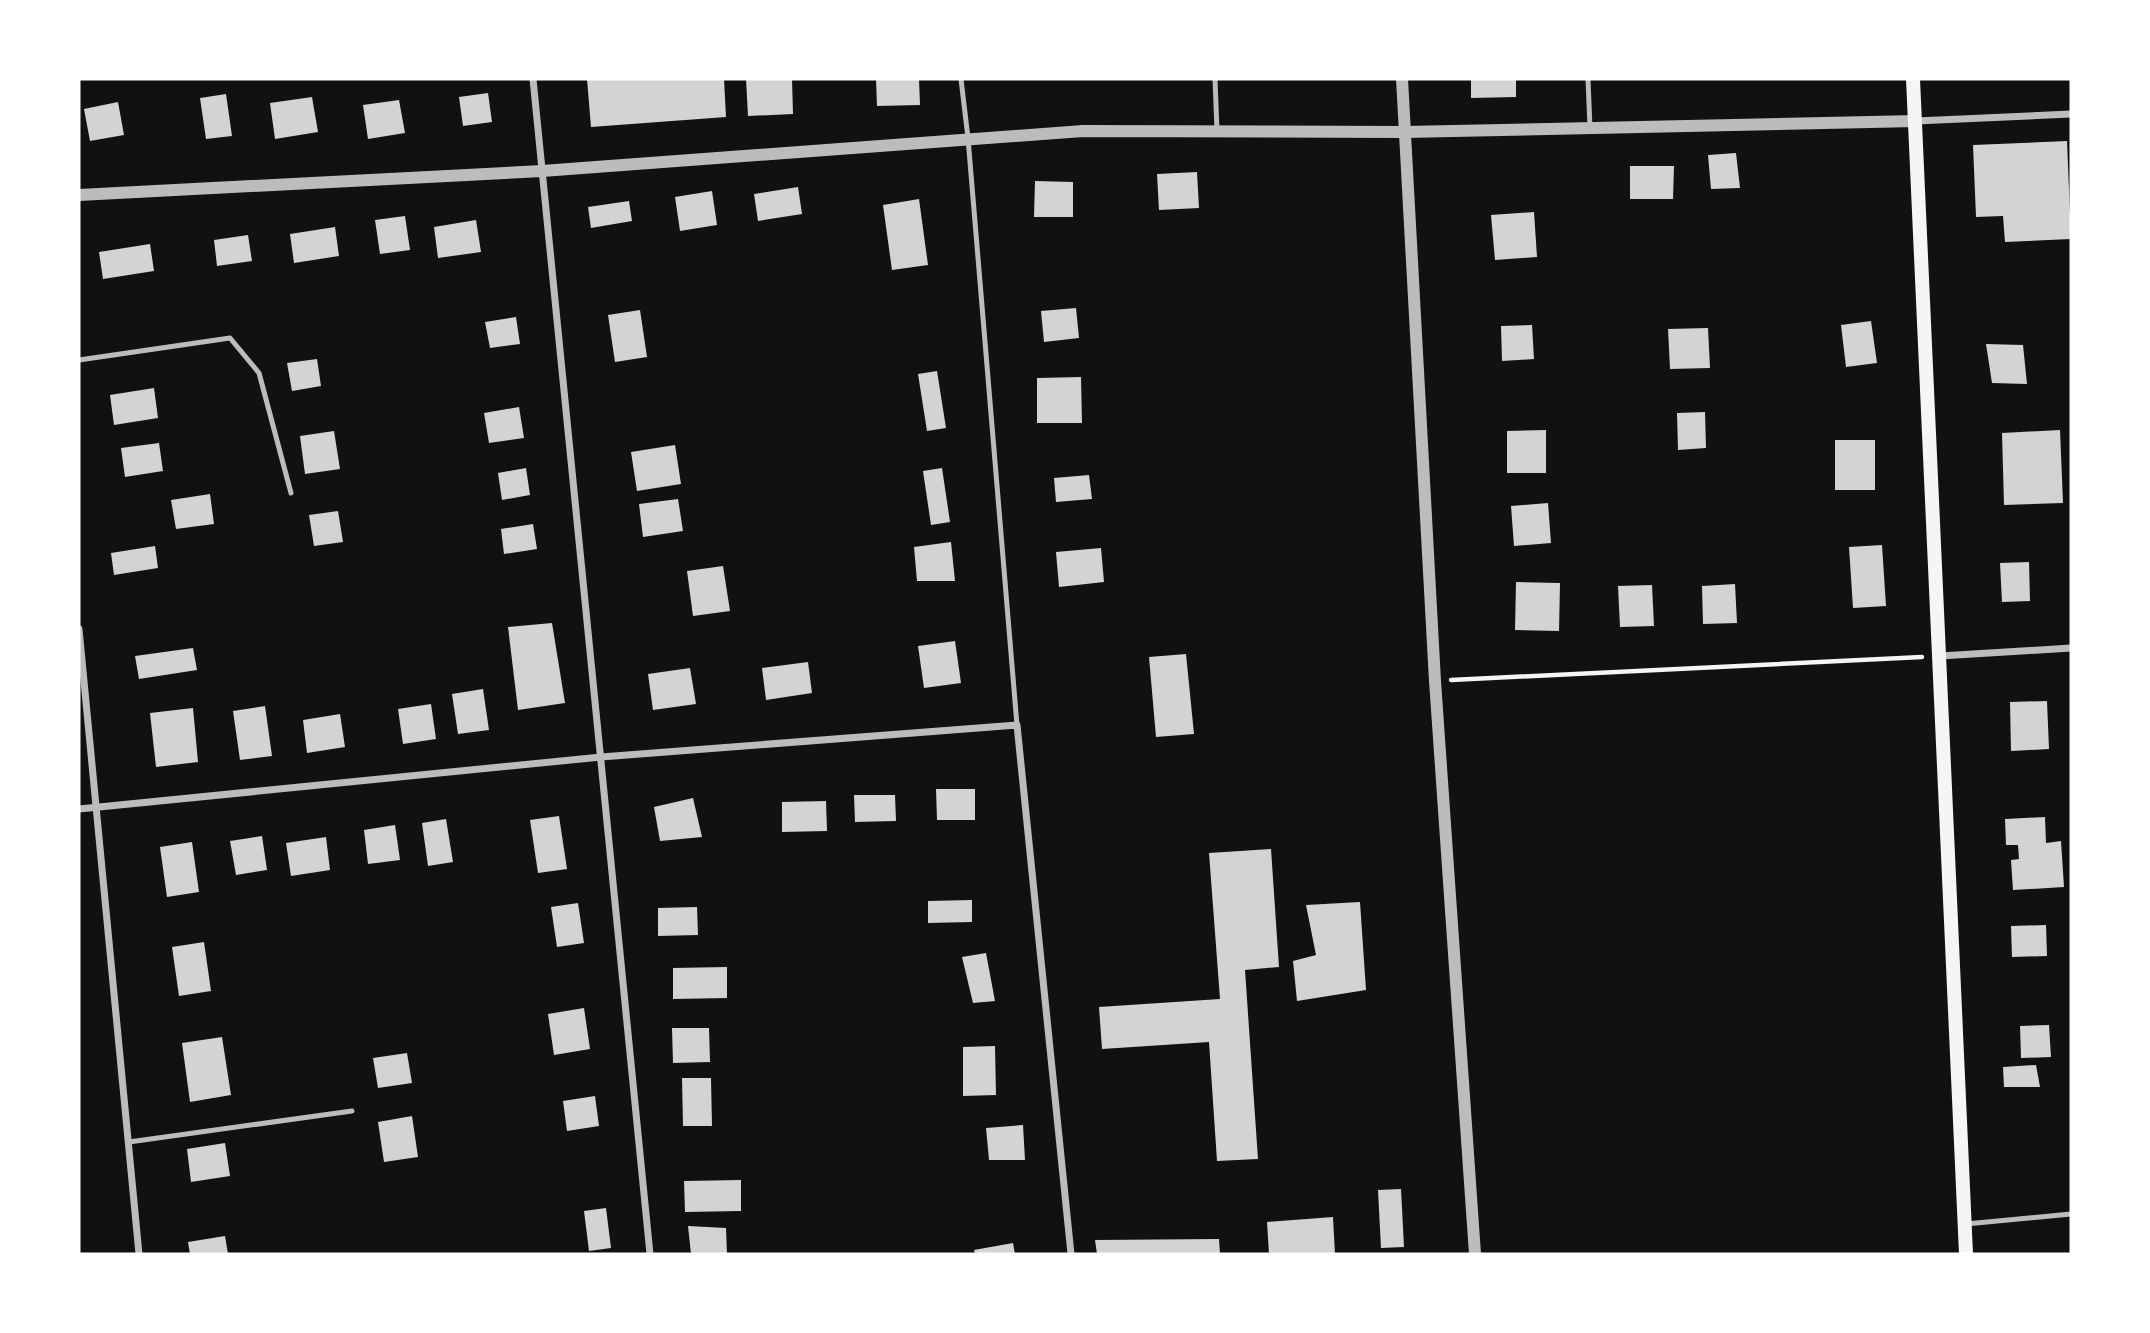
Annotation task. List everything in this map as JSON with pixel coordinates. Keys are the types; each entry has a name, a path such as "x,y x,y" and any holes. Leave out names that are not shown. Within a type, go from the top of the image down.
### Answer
{"main road":[{"path":"1913,79 1965,1254"}],"street":[{"path":"533,79 650,1254"},
{"path":"1402,79 1435,681 1475,1254"},
{"path":"79,195 542,171 1083,131 1405,132 1916,121 2071,114"},
{"path":"79,629 139,1254"},
{"path":"1940,656 2071,648"},
{"path":"79,809 601,757 1017,725 1071,1254"}],"lane":[{"path":"961,79 1017,725"},
{"path":"1214,79 1217,131"},
{"path":"1588,79 1590,128"},
{"path":"79,360 230,338 259,373 291,493"},
{"path":"129,1142 352,1111"},
{"path":"1963,1224 2071,1214"}],"path":[{"path":"1435,681 1940,656"}],"building":[{"path":"587,79 724,79 726,117 591,127"},
{"path":"746,79 792,79 793,114 748,116"},
{"path":"876,79 919,79 920,105 877,106"},
{"path":"1471,79 1516,79 1516,97 1471,98"},
{"path":"488,93 492,122 463,126 459,97"},
{"path":"226,94 232,136 206,139 200,98"},
{"path":"312,97 318,132 275,139 270,103"},
{"path":"399,100 405,133 368,139 363,105"},
{"path":"118,102 124,135 90,141 84,109"},
{"path":"2067,141 2071,239 2005,242 2003,216 1976,217 1973,145"},
{"path":"1736,153 1740,188 1711,189 1708,155"},
{"path":"1630,166 1674,166 1673,199 1630,199"},
{"path":"1197,172 1199,208 1159,210 1157,174"},
{"path":"1035,181 1073,182 1073,217 1034,217"},
{"path":"798,187 802,214 758,221 754,194"},
{"path":"712,191 717,225 680,231 675,197"},
{"path":"919,199 928,265 892,270 883,205"},
{"path":"629,201 632,221 591,228 588,207"},
{"path":"1534,212 1537,257 1495,260 1491,215"},
{"path":"405,216 410,250 380,254 375,220"},
{"path":"476,220 481,252 438,258 434,227"},
{"path":"335,227 339,256 294,263 290,234"},
{"path":"248,235 252,261 217,266 214,240"},
{"path":"150,244 154,271 103,279 99,252"},
{"path":"1076,308 1079,338 1044,342 1041,311"},
{"path":"640,310 647,357 615,362 608,315"},
{"path":"516,317 520,344 490,348 485,322"},
{"path":"1871,321 1877,363 1846,367 1841,325"},
{"path":"1532,325 1534,359 1502,361 1501,326"},
{"path":"1708,328 1710,368 1670,369 1668,329"},
{"path":"1986,344 2023,345 2027,384 1992,383"},
{"path":"317,359 321,386 292,391 287,363"},
{"path":"937,371 946,428 927,431 918,374"},
{"path":"1081,377 1082,423 1037,423 1037,378"},
{"path":"154,388 158,418 114,425 110,395"},
{"path":"519,407 524,438 489,443 484,413"},
{"path":"1705,412 1706,448 1678,450 1677,413"},
{"path":"1546,430 1546,473 1507,473 1507,431"},
{"path":"2060,430 2063,503 2004,505 2002,433"},
{"path":"334,431 340,469 305,474 300,436"},
{"path":"1835,440 1875,440 1875,490 1835,490"},
{"path":"159,443 163,471 125,477 121,448"},
{"path":"675,445 681,484 637,491 631,452"},
{"path":"526,468 530,495 502,500 498,473"},
{"path":"942,468 950,522 931,525 923,471"},
{"path":"1089,475 1092,499 1056,502 1054,478"},
{"path":"210,494 214,524 176,529 171,500"},
{"path":"678,499 683,531 643,537 639,504"},
{"path":"1548,503 1551,543 1514,546 1511,506"},
{"path":"338,511 343,542 314,546 309,515"},
{"path":"533,524 537,549 504,554 501,529"},
{"path":"951,542 955,581 917,581 914,547"},
{"path":"1882,545 1886,606 1853,608 1849,547"},
{"path":"155,546 158,568 114,575 111,553"},
{"path":"1101,548 1104,582 1059,587 1056,552"},
{"path":"2029,562 2030,601 2002,602 2000,563"},
{"path":"723,566 730,611 693,616 687,571"},
{"path":"1516,582 1560,583 1559,631 1515,630"},
{"path":"1735,584 1737,623 1703,624 1702,586"},
{"path":"1652,585 1654,626 1620,627 1618,586"},
{"path":"552,623 565,703 518,710 508,627"},
{"path":"955,641 961,683 924,688 918,646"},
{"path":"193,648 197,670 139,679 135,656"},
{"path":"1186,654 1194,734 1156,737 1149,657"},
{"path":"808,662 812,693 766,700 762,668"},
{"path":"690,668 696,704 653,710 648,674"},
{"path":"483,689 489,730 458,734 452,694"},
{"path":"2047,701 2049,749 2011,751 2010,702"},
{"path":"431,704 436,739 403,744 398,709"},
{"path":"265,706 272,756 240,760 233,711"},
{"path":"193,708 198,762 156,767 150,713"},
{"path":"340,714 345,747 307,753 303,720"},
{"path":"936,789 975,789 975,820 937,820"},
{"path":"854,795 895,795 896,821 855,822"},
{"path":"693,798 702,837 660,841 654,807"},
{"path":"826,801 827,831 782,832 782,802"},
{"path":"559,816 567,869 538,873 530,820"},
{"path":"2045,817 2046,843 2061,841 2064,887 2013,890 2011,860 2019,859 2018,845 2006,845 2005,819"},
{"path":"446,819 453,862 428,866 422,823"},
{"path":"395,825 400,860 368,864 364,830"},
{"path":"262,836 267,870 236,875 230,841"},
{"path":"326,837 330,870 291,876 286,843"},
{"path":"192,842 199,892 167,897 160,847"},
{"path":"1271,849 1279,967 1245,970 1258,1159 1217,1161 1209,1042 1102,1049 1099,1007 1220,999 1209,853"},
{"path":"972,900 972,922 928,923 928,901"},
{"path":"1360,902 1366,990 1297,1001 1293,961 1316,955 1306,905"},
{"path":"578,903 584,943 557,947 551,907"},
{"path":"697,907 698,935 658,936 658,908"},
{"path":"2046,925 2047,956 2012,957 2011,926"},
{"path":"204,942 211,991 179,996 172,947"},
{"path":"986,953 995,1001 973,1003 962,957"},
{"path":"727,967 727,998 673,999 673,968"},
{"path":"584,1008 590,1049 554,1055 548,1014"},
{"path":"2049,1025 2051,1057 2021,1058 2020,1026"},
{"path":"672,1028 709,1028 710,1062 673,1063"},
{"path":"222,1037 231,1095 190,1102 182,1043"},
{"path":"995,1046 996,1095 963,1096 963,1047"},
{"path":"407,1053 412,1083 378,1088 373,1058"},
{"path":"2036,1065 2040,1087 2004,1087 2003,1067"},
{"path":"682,1078 711,1078 712,1126 683,1126"},
{"path":"595,1096 599,1126 567,1131 563,1101"},
{"path":"412,1116 418,1157 384,1162 378,1122"},
{"path":"1023,1125 1025,1160 989,1160 986,1128"},
{"path":"225,1143 230,1176 191,1182 187,1149"},
{"path":"741,1180 741,1211 685,1212 684,1181"},
{"path":"1401,1189 1404,1247 1381,1248 1378,1190"},
{"path":"606,1208 611,1248 589,1251 584,1211"},
{"path":"1333,1217 1335,1254 1269,1254 1267,1222"},
{"path":"688,1226 726,1228 727,1254 691,1254"},
{"path":"225,1236 228,1254 190,1254 188,1242"},
{"path":"1219,1239 1220,1254 1097,1254 1095,1240"},
{"path":"1013,1243 1015,1254 975,1254 974,1250"}]}
